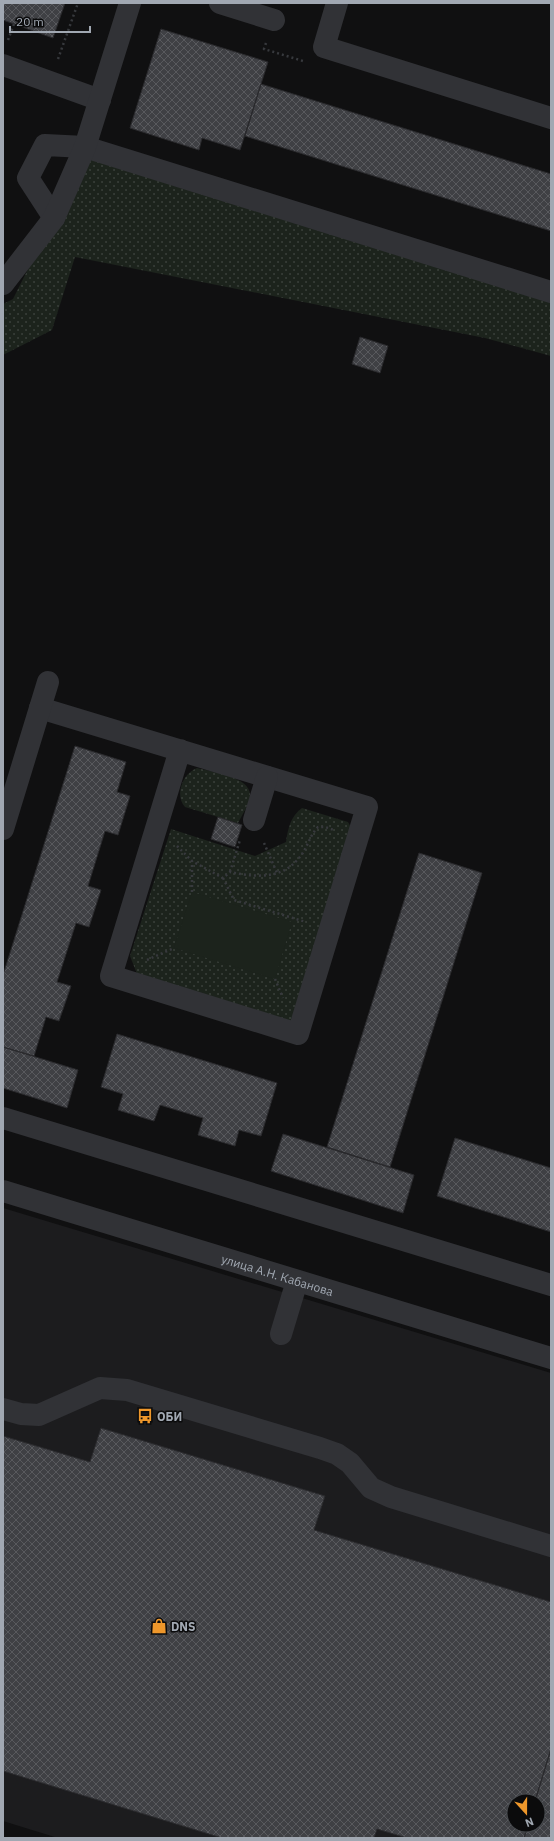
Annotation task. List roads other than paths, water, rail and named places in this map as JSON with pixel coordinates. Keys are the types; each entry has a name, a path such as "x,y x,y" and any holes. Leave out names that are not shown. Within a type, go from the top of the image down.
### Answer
{"street":[{"path":"4,282 54,218 85,147 130,3"},
{"path":"220,3 274,20"},
{"path":"337,3 324,47 551,118"},
{"path":"3,65 100,100"},
{"path":"54,218 28,178 45,145 85,147 551,292"},
{"path":"3,830 48,682"},
{"path":"40,708 180,750 367,807 298,1034 111,976 180,750"},
{"path":"254,820 267,777"},
{"path":"3,1118 551,1285"},
{"name":"улица А.Н. Кабанова","path":"3,1191 551,1358"},
{"path":"281,1334 298,1281"},
{"path":"3,1409 21,1414 39,1415 100,1388 127,1390 337,1454 350,1463 371,1488 391,1497 551,1546"}],"place":[{"name":"ОБИ","path":"145,1416"},
{"name":"DNS","path":"159,1626"}]}
